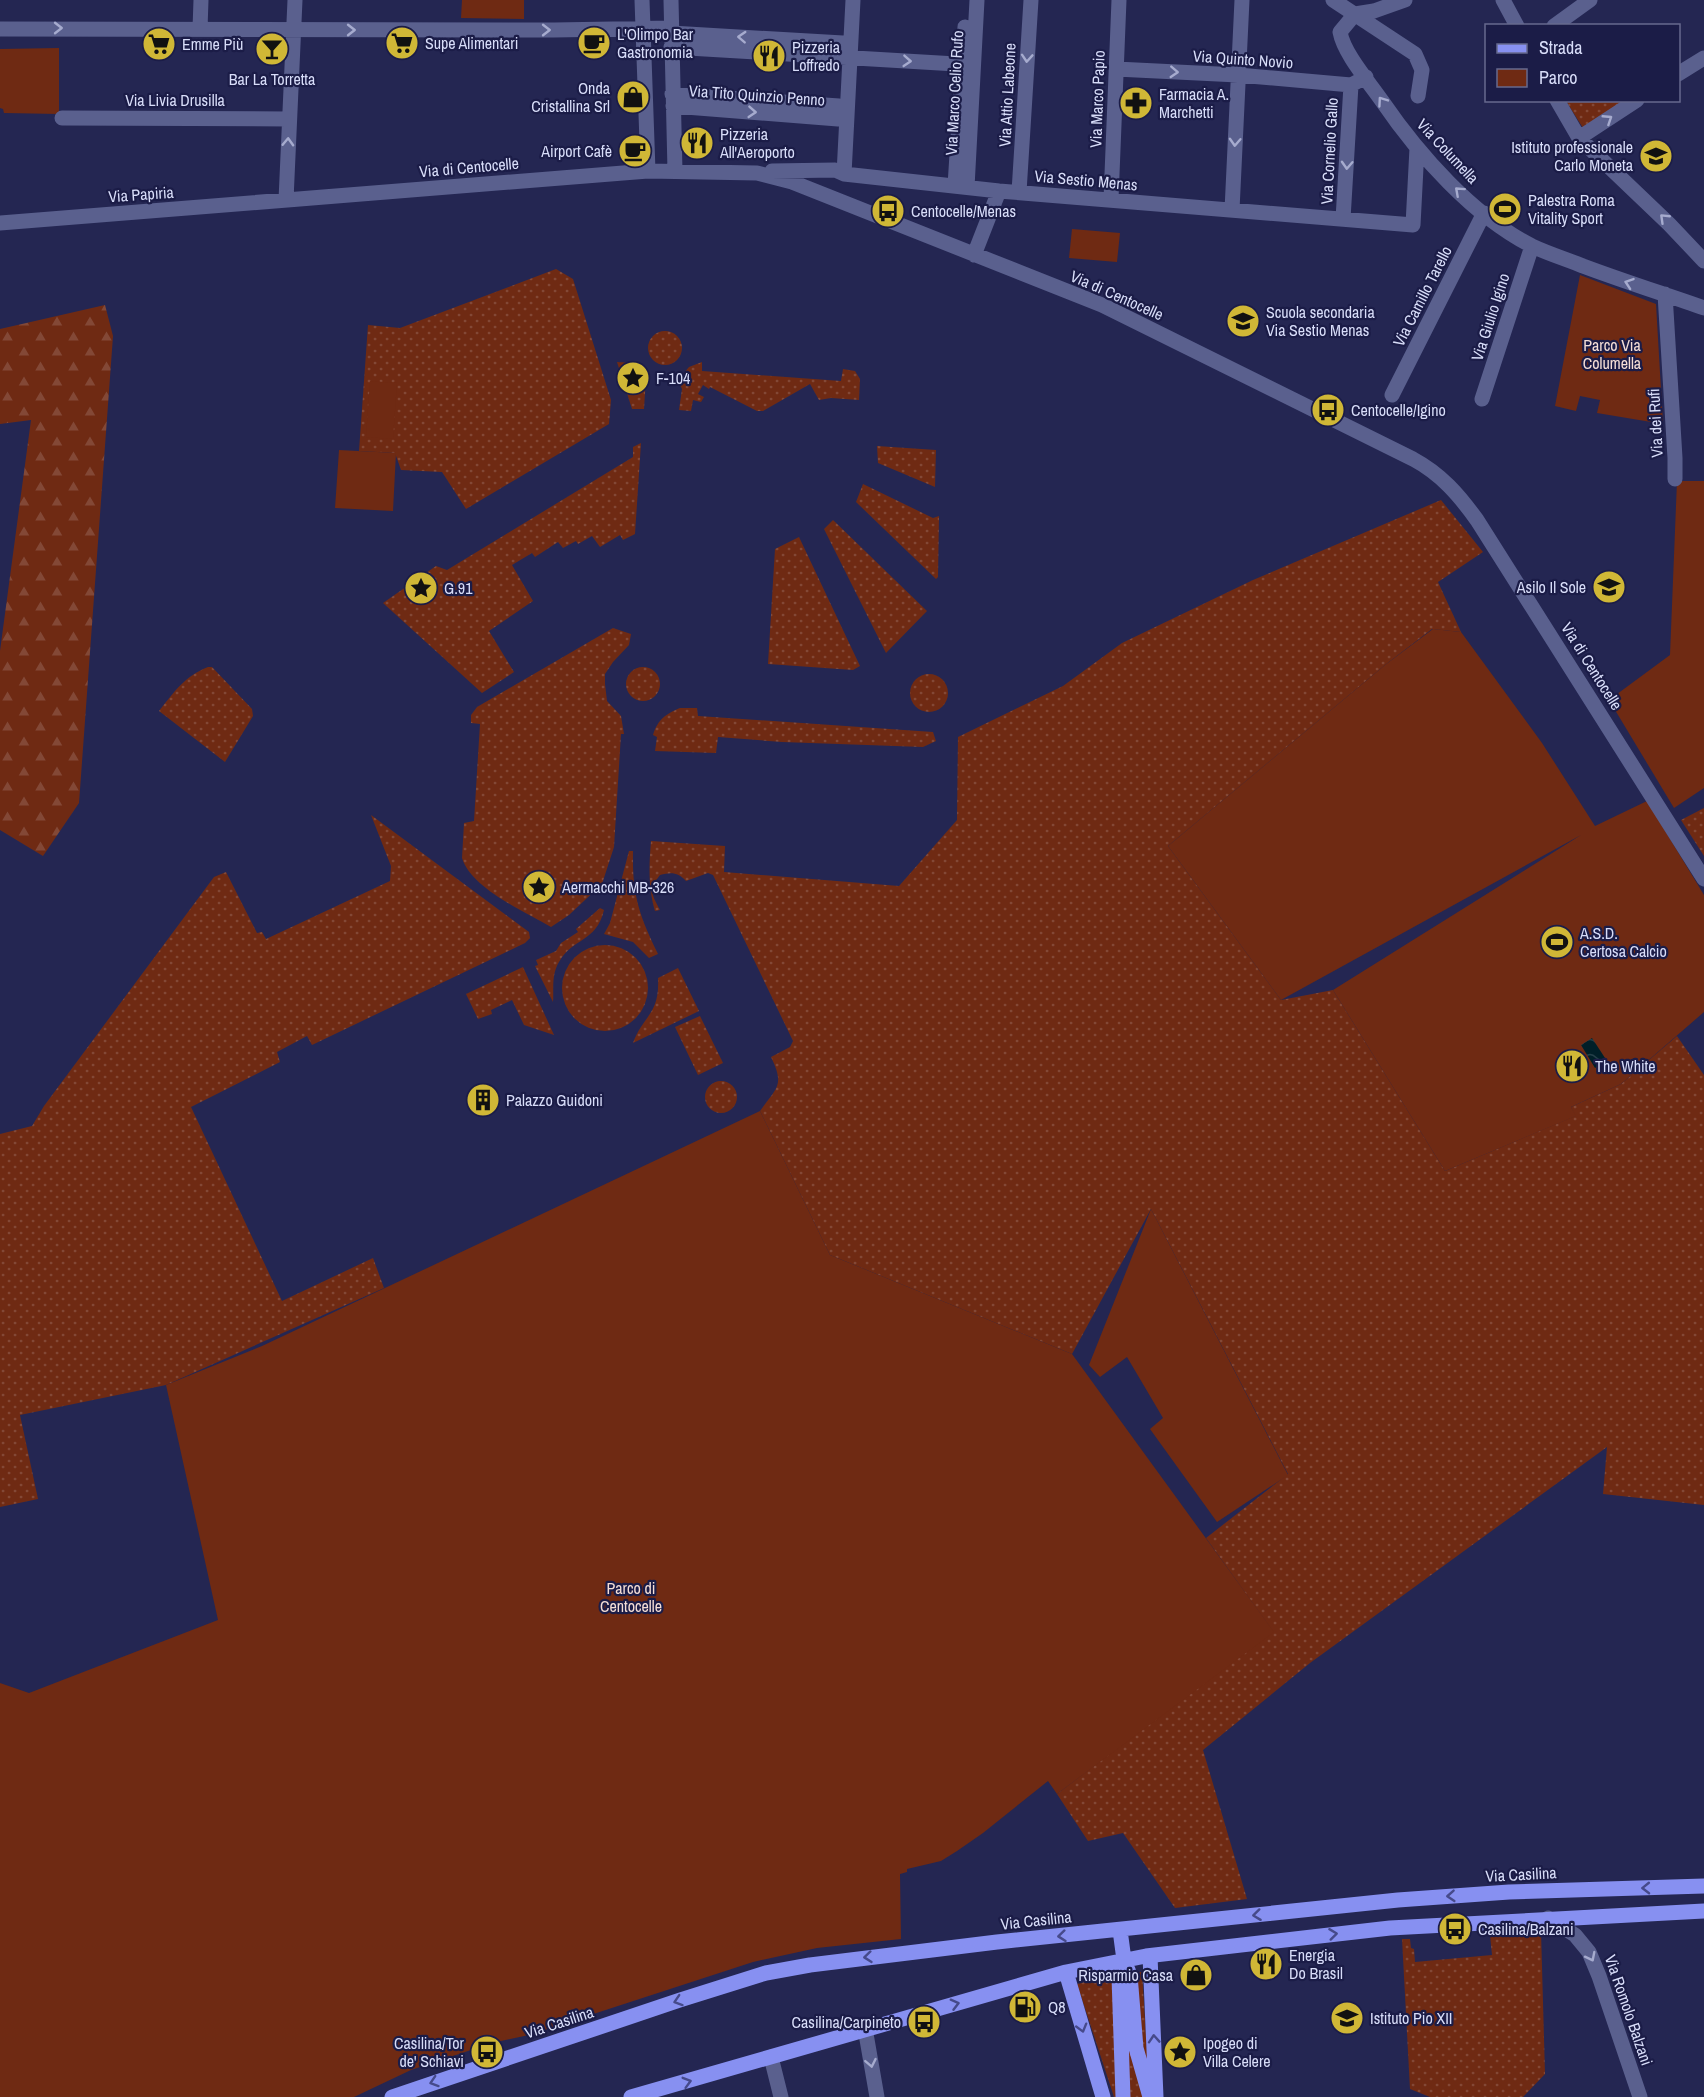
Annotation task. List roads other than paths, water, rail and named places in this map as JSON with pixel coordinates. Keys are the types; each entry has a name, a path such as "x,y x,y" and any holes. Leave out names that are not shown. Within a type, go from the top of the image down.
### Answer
{"main road":[{"name":"Via Casilina","path":"392,2097 766,1973 838,1961 1398,1900 1509,1892 1704,1886"},
{"path":"631,2097 1066,1972 1124,1960 1390,1928 1704,1911"},
{"path":"1120,1930 1124,1960 1130,1975 1136,2048 1150,2097"},
{"path":"1150,1956 1156,2097"},
{"path":"1123,2097 1119,1977 1124,1960"},
{"path":"1066,1972 1103,2097"}],"street":[{"path":"200,29 201,0"},
{"path":"286,200 295,0"},
{"path":"642,0 648,171"},
{"path":"671,0 675,171"},
{"path":"840,172 845,0"},
{"path":"840,172 838,113 853,0"},
{"name":"Via Marco Celio Rufo","path":"961,186 968,65 967,0"},
{"name":"Via Marco Celio Rufo","path":"968,65 977,0"},
{"name":"Via Attio Labeone","path":"1019,192 1031,0"},
{"name":"Via Marco Papio","path":"1111,199 1119,0"},
{"path":"1232,210 1242,0"},
{"path":"1334,0 1415,54 1422,70 1419,96"},
{"path":"1355,14 1374,11 1405,0"},
{"path":"1503,0 1516,24"},
{"path":"1557,24 1590,0"},
{"name":"Via Columella","path":"1355,14 1340,32 1342,42 1417,148 1484,213 1532,246 1704,308"},
{"path":"0,29 642,28 671,36 968,65"},
{"path":"1680,73 1704,58"},
{"name":"Via Quinto Novio","path":"1116,69 1239,75 1351,85"},
{"path":"1351,85 1366,77"},
{"name":"Via Cornelio Gallo","path":"1343,219 1351,85"},
{"name":"Via Tito Quinzio Penno","path":"673,100 838,113"},
{"path":"1558,102 1579,138 1669,224 1704,261"},
{"path":"1579,138 1634,102"},
{"name":"Via Livia Drusilla","path":"62,118 289,118"},
{"name":"Via Sestio Menas","path":"757,173 786,170 840,172 999,191 1413,225 1417,148"},
{"name":"Via di Centocelle","path":"286,200 648,171 757,173 792,182 1102,305 1413,459 1443,478 1464,501 1495,548 1704,879"},
{"path":"974,255 999,191"},
{"name":"Via Papiria","path":"0,223 286,200"},
{"name":"Via Camillo Tarello","path":"1392,395 1484,213"},
{"name":"Via Giulio Igino","path":"1482,399 1532,246"},
{"name":"Via dei Rufi","path":"1665,294 1675,478"},
{"name":"Via Romolo Balzani","path":"1548,1918 1575,1935 1589,1952 1640,2097"},
{"path":"865,2028 877,2097"},
{"path":"771,2057 781,2097"}],"water":[{"path":"1592,1038 1607,1061 1595,1068 1581,1045"}],"place":[{"name":"Supe Alimentari","path":"402,43"},
{"name":"L'Olimpo Bar Gastronomia","path":"594,43"},
{"name":"Emme Più","path":"159,44"},
{"name":"Bar La Torretta","path":"272,49"},
{"name":"Pizzeria Loffredo","path":"769,56"},
{"name":"Onda Cristallina Srl","path":"633,97"},
{"name":"Farmacia A. Marchetti","path":"1136,103"},
{"name":"Pizzeria All'Aeroporto","path":"697,143"},
{"name":"Airport Cafè","path":"635,151"},
{"name":"Istituto professionale Carlo Moneta","path":"1656,156"},
{"name":"Palestra Roma Vitality Sport","path":"1505,209"},
{"name":"Centocelle/Menas","path":"888,211"},
{"name":"Scuola secondaria Via Sestio Menas","path":"1243,321"},
{"name":"F-104","path":"633,378"},
{"name":"Centocelle/Igino","path":"1328,410"},
{"name":"Asilo Il Sole","path":"1609,587"},
{"name":"G.91","path":"421,588"},
{"name":"Aermacchi MB-326","path":"539,887"},
{"name":"A.S.D. Certosa Calcio","path":"1557,942"},
{"name":"The White","path":"1572,1066"},
{"name":"Palazzo Guidoni","path":"483,1100"},
{"name":"Casilina/Balzani","path":"1455,1929"},
{"name":"Energia Do Brasil","path":"1266,1964"},
{"name":"Risparmio Casa","path":"1196,1975"},
{"name":"Q8","path":"1025,2007"},
{"name":"Istituto Pio XII","path":"1347,2018"},
{"name":"Casilina/Carpineto","path":"924,2022"},
{"name":"Casilina/Tor de' Schiavi","path":"487,2052"},
{"name":"Ipogeo di Villa Celere","path":"1180,2052"}],"park label":[{"name":"Parco Via Columella","path":"1612,354"},
{"name":"Parco di Centocelle","path":"631,1597"}]}
